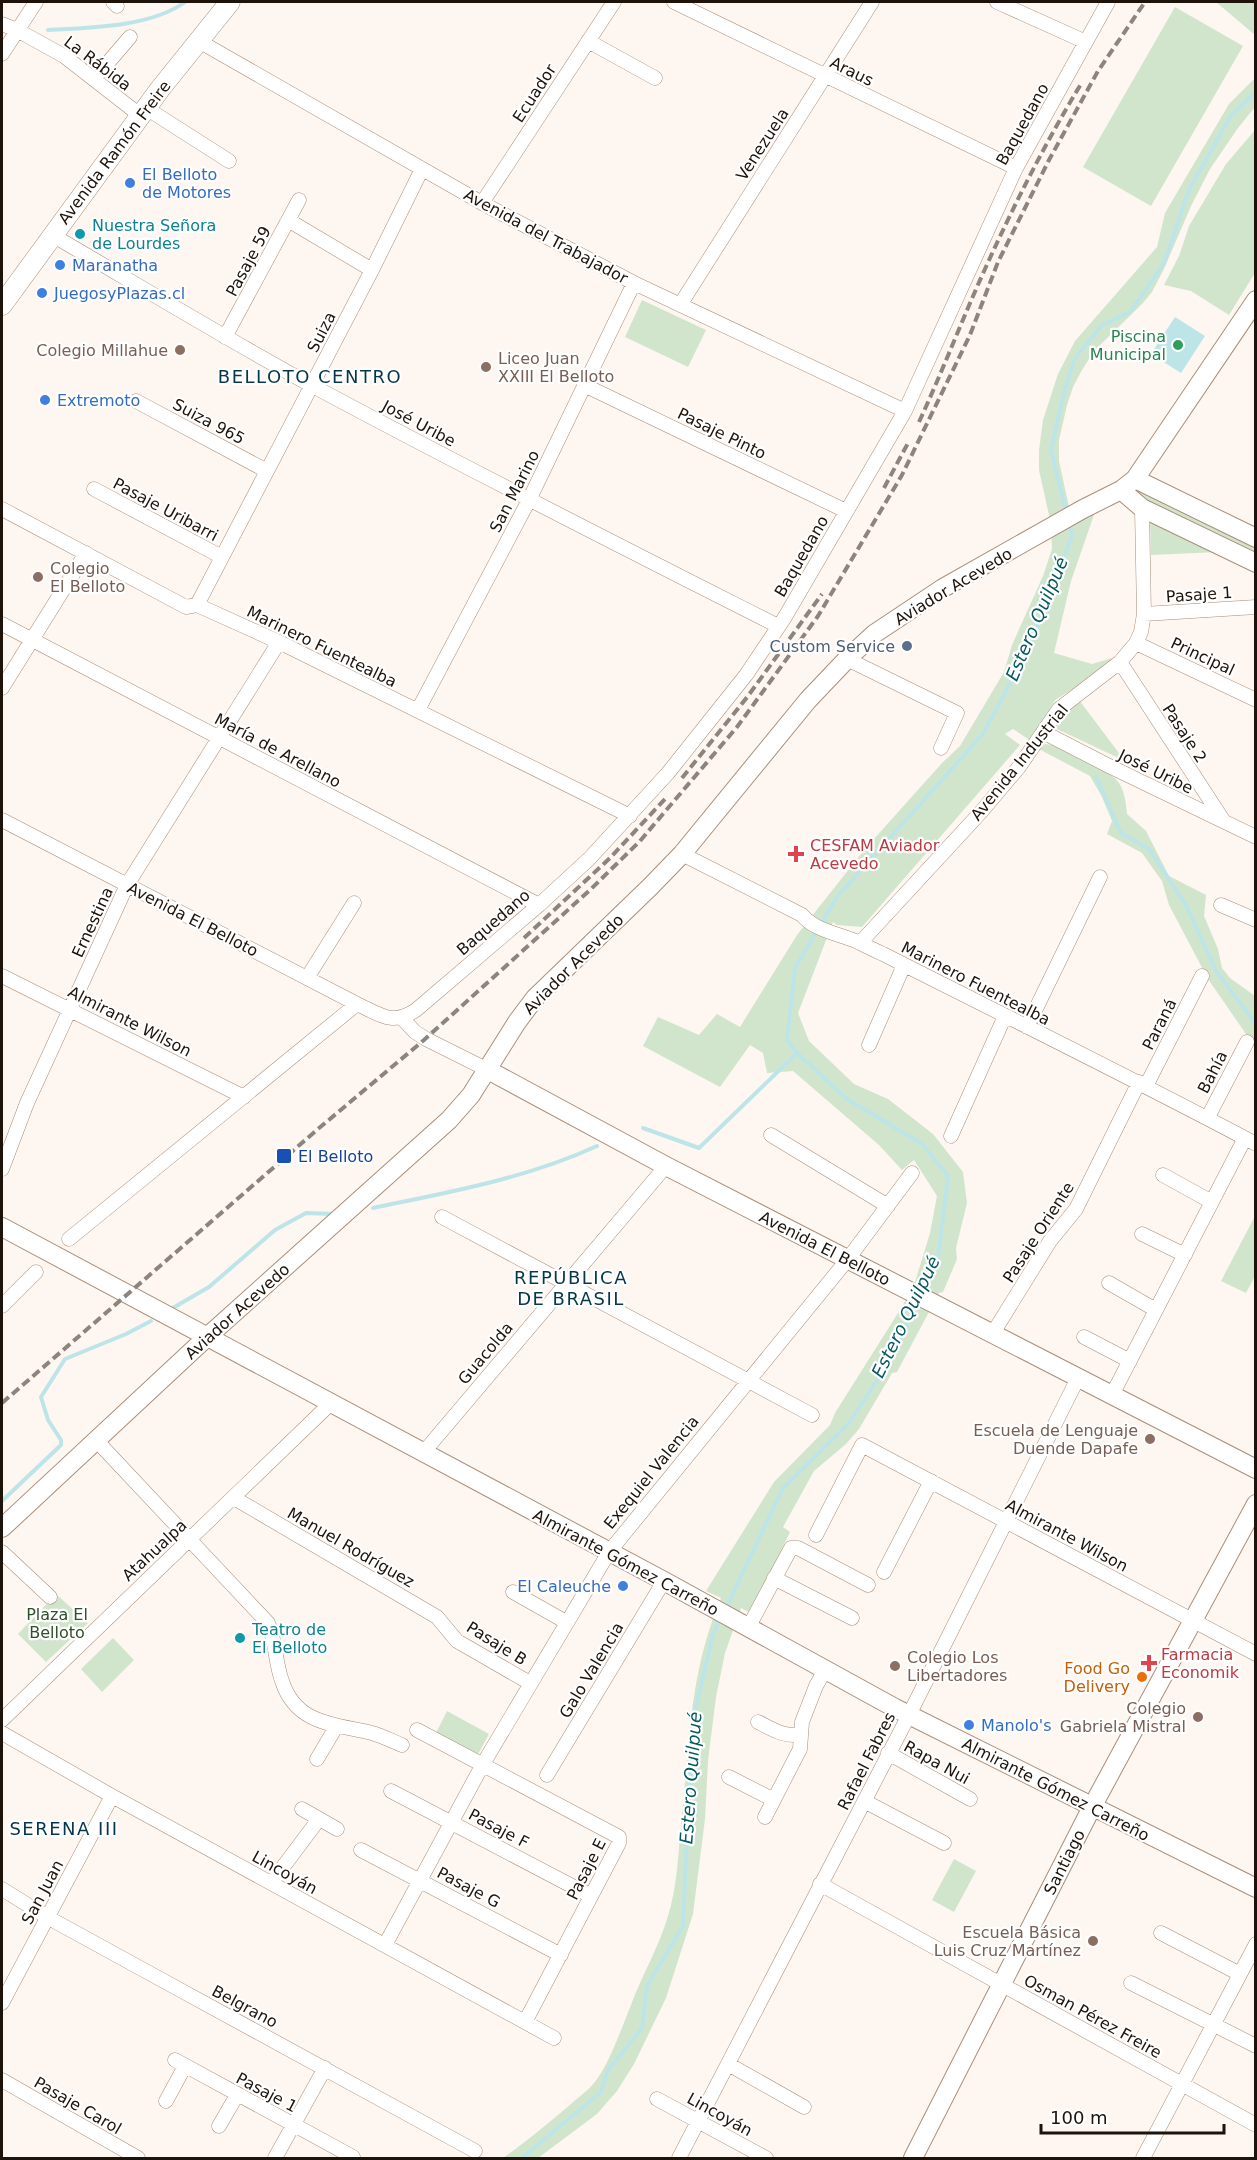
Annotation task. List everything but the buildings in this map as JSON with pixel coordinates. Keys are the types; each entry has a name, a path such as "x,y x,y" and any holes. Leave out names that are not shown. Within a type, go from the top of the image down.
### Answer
{"main road":[{"name":"Avenida Ramón Freire","path":"2,305 197,40 230,2"}],"street":[{"path":"2,54 36,2"},
{"name":"Ecuador","path":"482,203 614,2"},
{"name":"Araus","path":"674,2 1016,168"},
{"name":"Venezuela","path":"680,305 872,2"},
{"path":"997,2 1086,42"},
{"name":"Baquedano","path":"401,1017 416,1010 589,859 630,816 707,726 746,675 778,626 905,411 1016,168 1108,2"},
{"name":"La Rábida","path":"2,24 64,56 144,112 229,161"},
{"path":"94,79 130,37"},
{"name":"Avenida del Trabajador","path":"197,40 482,203 634,283 905,411"},
{"path":"588,41 656,78"},
{"name":"Suiza","path":"197,605 313,385 422,169"},
{"name":"Pasaje 59","path":"225,337 299,200"},
{"path":"288,220 372,270"},
{"name":"José Uribe","path":"52,235 225,337 313,385 529,500 778,626"},
{"name":"San Marino","path":"418,710 529,500 634,283"},
{"path":"1128,485 1256,300"},
{"name":"Pasaje Pinto","path":"584,385 846,511"},
{"name":"Suiza 965","path":"136,401 267,471"},
{"path":"1128,485 1142,508 1256,562"},
{"path":"1128,485 1256,538"},
{"name":"Aviador Acevedo","path":"2,1528 95,1439 449,1120 471,1095 517,1022 535,998 682,854 808,700 847,659 874,634 943,588 1128,485"},
{"name":"Pasaje Uribarri","path":"94,489 222,557"},
{"name":"Avenida Industrial","path":"860,943 981,812 1019,767 1059,709 1120,662 1136,643 1141,632 1144,614 1142,508"},
{"name":"Marinero Fuentealba","path":"2,509 186,607 197,605 279,642 630,816"},
{"path":"2,688 86,554"},
{"name":"Pasaje 1","path":"1144,614 1256,607"},
{"name":"María de Arellano","path":"2,624 539,905"},
{"name":"Ernestina","path":"2,1169 27,1103 127,885 279,642"},
{"name":"Principal","path":"1136,643 1256,700"},
{"path":"847,659 957,713 940,748"},
{"name":"Pasaje 2","path":"1120,662 1224,822"},
{"name":"José Uribe","path":"1043,732 1256,837"},
{"name":"Avenida El Belloto","path":"2,820 357,1004 394,1019 401,1017 415,1032 426,1039 666,1166 1256,1469"},
{"name":"Marinero Fuentealba","path":"682,854 802,915 807,922 860,943 1143,1084 1250,1141"},
{"path":"1027,1027 1100,877"},
{"path":"307,978 354,903"},
{"path":"1221,905 1256,920"},
{"path":"869,1045 904,965"},
{"name":"Almirante Wilson","path":"2,976 244,1097"},
{"name":"Paraná","path":"1143,1084 1202,976"},
{"path":"69,1239 357,1004"},
{"path":"951,1136 1005,1016"},
{"name":"Bahía","path":"1208,1117 1247,1042"},
{"name":"Pasaje Oriente","path":"993,1333 1050,1241 1076,1209 1143,1084"},
{"path":"771,1135 888,1206"},
{"path":"1112,1395 1212,1202 1250,1141"},
{"name":"Guacolda","path":"423,1453 666,1166"},
{"name":"Exequiel Valencia","path":"385,1945 483,1764 609,1552 848,1259 912,1173"},
{"path":"1163,1175 1212,1202"},
{"path":"442,1217 812,1415"},
{"name":"Almirante Gómez Carreño","path":"2,1227 664,1581 909,1715 1256,1888"},
{"path":"1142,1234 1185,1255"},
{"path":"2,1306 36,1272"},
{"path":"1108,1283 1156,1310"},
{"path":"1084,1337 1130,1361"},
{"name":"Rafael Fabres","path":"679,2158 909,1715 1078,1377"},
{"name":"Atahualpa","path":"2,1720 330,1404"},
{"path":"95,1439 268,1623 272,1631 281,1679 294,1704 310,1716 336,1727 371,1733 402,1745"},
{"name":"Almirante Wilson","path":"816,1535 862,1445 1256,1654"},
{"path":"884,1572 931,1481"},
{"name":"Manuel Rodríguez","path":"234,1498 437,1617 448,1628"},
{"name":"Santiago","path":"913,2158 1092,1808 1256,1504"},
{"path":"746,1627 791,1548 798,1548 868,1586"},
{"path":"2,1552 50,1597"},
{"path":"774,1578 852,1618"},
{"name":"Galo Valencia","path":"547,1775 664,1581"},
{"path":"513,1592 566,1622"},
{"name":"Pasaje B","path":"448,1628 457,1641 530,1683"},
{"path":"765,1817 800,1749 802,1722 825,1670"},
{"path":"758,1722 794,1736 801,1734"},
{"path":"317,1759 336,1727"},
{"path":"417,1730 483,1764"},
{"name":"Lincoyán","path":"2,1733 112,1796 554,2038"},
{"name":"Rapa Nui","path":"888,1753 970,1799"},
{"name":"Pasaje E","path":"483,1764 619,1837 619,1843 525,2022"},
{"path":"729,1777 774,1800"},
{"name":"Pasaje F","path":"391,1791 591,1896"},
{"name":"San Juan","path":"2,2003 112,1796"},
{"path":"864,1801 944,1844"},
{"path":"302,1809 337,1829"},
{"path":"271,1883 319,1819"},
{"name":"Pasaje G","path":"362,1850 561,1954"},
{"name":"Osman Pérez Freire","path":"820,1884 1256,2125"},
{"name":"Belgrano","path":"2,1889 47,1917 475,2151"},
{"path":"1161,1933 1240,1974"},
{"path":"1143,2158 1256,1944"},
{"path":"1131,1983 1256,2046"},
{"name":"Pasaje 1","path":"166,2101 180,2063 293,2124 345,2156"},
{"path":"729,2064 804,2107"},
{"path":"274,2158 325,2068"},
{"name":"Pasaje Carol","path":"2,2080 138,2158"},
{"path":"219,2126 237,2095"},
{"name":"Lincoyán","path":"657,2099 766,2158"}],"green space":[{"path":"1216,2 1255,2 1255,35"},
{"path":"1175,7 1243,46 1151,206 1083,167"},
{"path":"1255,78 1255,107 1210,169 1152,292 1095,350 1073,387 1067,405 1059,440 1059,461 1073,525 1095,512 1071,581 1054,653 1092,664 1112,658 1105,669 1055,700 1031,741 1013,729 1005,734 1020,745 862,927 837,925 833,922 798,1013 809,1041 854,1084 888,1099 933,1134 963,1172 967,1203 956,1248 957,1259 943,1292 939,1293 897,1372 892,1373 859,1429 846,1444 814,1471 783,1527 790,1532 751,1613 741,1608 725,1653 716,1697 708,1761 705,1819 693,1914 666,1998 634,2064 617,2091 597,2114 538,2158 503,2158 589,2089 610,2056 660,1939 673,1894 696,1682 710,1626 721,1598 706,1591 774,1482 830,1425 835,1413 903,1305 915,1282 930,1233 937,1196 914,1160 902,1170 879,1145 793,1071 767,1073 763,1053 750,1045 720,1087 643,1046 658,1017 699,1035 717,1014 740,1027 797,935 865,849 960,746 1004,672 1012,645 1043,576 1052,549 1051,524 1039,470 1039,450 1043,420 1058,374 1075,341 1157,247 1165,213 1229,104"},
{"path":"1255,130 1255,273 1229,315 1191,291 1164,285 1179,256 1189,226 1226,164"},
{"path":"642,300 706,330 688,367 625,337"},
{"path":"1143,489 1255,543 1255,556 1137,499 1133,491"},
{"path":"1150,519 1219,552 1151,555"},
{"path":"1079,700 1125,761 1057,729 1056,724 1060,716"},
{"path":"1045,744 1053,745 1089,762 1114,778 1123,790 1127,814 1146,831 1169,876 1206,895 1204,916 1218,949 1222,968 1230,978 1255,996 1255,1047 1208,979 1169,905 1162,881 1142,853 1107,834 1112,821 1090,776 1037,748"},
{"path":"1255,1216 1255,1276 1246,1293 1221,1281"},
{"name":"Plaza El Belloto","path":"56,1594 88,1623 46,1662 18,1634"},
{"path":"113,1638 134,1660 102,1692 81,1669"},
{"path":"447,1711 489,1734 477,1756 435,1735"},
{"path":"954,1859 976,1871 954,1912 932,1900"}],"water":[{"name":"Piscina Municipal","path":"1175,317 1205,336 1181,373 1151,354"}],"waterway":[{"path":"48,30 119,25 155,17 185,2"},
{"name":"Estero Quilpué","path":"1066,511 1051,450 1063,396 1075,358 1102,325 1130,312 1164,263 1189,190 1230,117 1256,92"},
{"name":"Estero Quilpué","path":"923,1290 938,1258 948,1176 922,1144 847,1099 797,1053 787,1040 795,968 837,897 983,734 1029,648 1072,536 1069,525"},
{"path":"1096,777 1121,833 1149,849 1187,907 1216,971 1256,1024"},
{"path":"643,1128 699,1148 797,1053"},
{"path":"373,1208 515,1176 597,1146"},
{"path":"171,1309 209,1287 275,1230 306,1213 334,1214"},
{"name":"Estero Quilpué","path":"726,1608 783,1488 849,1423 889,1362 918,1300"},
{"path":"2,1501 61,1445 61,1440 48,1420 41,1397 65,1359 151,1321"},
{"name":"Estero Quilpué","path":"522,2158 601,2092 608,2070 642,2028 647,1986 683,1926 692,1724 713,1634 721,1618"}],"railway":[{"path":"2,1403 424,1040 590,890 640,841 737,727 818,616 902,475 970,335 998,262 1049,160 1098,71 1145,2"},
{"path":"919,422 1011,214 1044,148 1081,84"},
{"path":"884,488 908,443"},
{"path":"682,778 748,696 822,594"},
{"path":"524,938 610,858 665,799"}],"place":[{"name":"El Belloto de Motores","path":"130,183"},
{"name":"Nuestra Señora de Lourdes","path":"80,234"},
{"name":"Maranatha","path":"60,265"},
{"name":"JuegosyPlazas.cl","path":"42,293"},
{"name":"Piscina Municipal","path":"1178,345"},
{"name":"Colegio Millahue","path":"180,350"},
{"name":"Liceo Juan XXIII El Belloto","path":"486,367"},
{"name":"Extremoto","path":"45,400"},
{"name":"Colegio El Belloto","path":"38,577"},
{"name":"Custom Service","path":"907,646"},
{"name":"CESFAM Aviador Acevedo","path":"796,854"},
{"name":"El Belloto","path":"284,1156"},
{"name":"Escuela de Lenguaje Duende Dapafe","path":"1150,1439"},
{"name":"El Caleuche","path":"623,1586"},
{"name":"Teatro de El Belloto","path":"240,1638"},
{"name":"Farmacia Economik","path":"1149,1663"},
{"name":"Colegio Los Libertadores","path":"895,1666"},
{"name":"Food Go Delivery","path":"1142,1677"},
{"name":"Colegio Gabriela Mistral","path":"1198,1717"},
{"name":"Manolo's","path":"969,1725"},
{"name":"Escuela Básica Luis Cruz Martínez","path":"1093,1941"}],"district":[{"name":"BELLOTO CENTRO","path":"310,377"},
{"name":"REPÚBLICA DE BRASIL","path":"571,1288"},
{"name":"SERENA III","path":"64,1829"}]}
